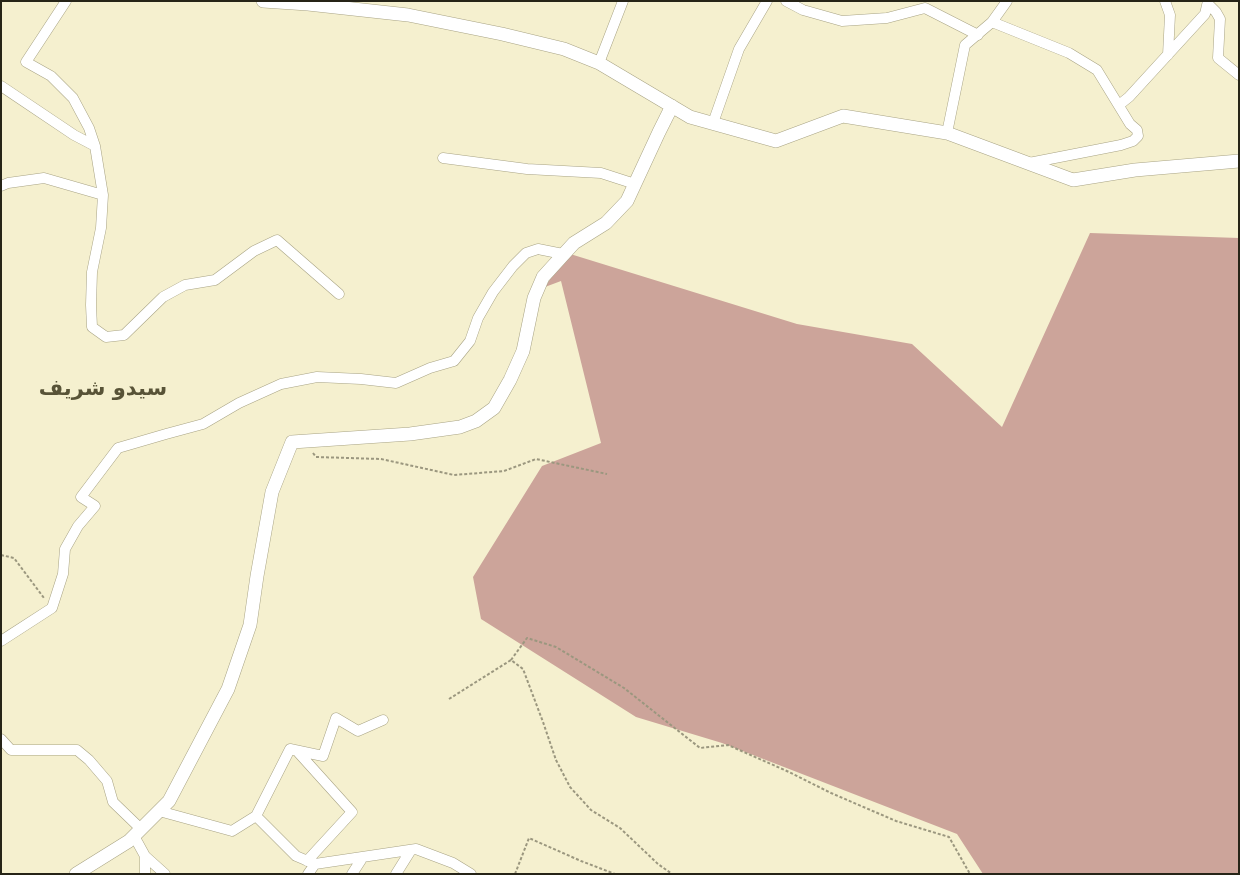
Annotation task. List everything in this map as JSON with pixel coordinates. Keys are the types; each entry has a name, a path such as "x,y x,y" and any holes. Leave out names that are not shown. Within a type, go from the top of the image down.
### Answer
{"street":[{"path":"66,1 26,62 50,76 72,98 89,128 95,146 103,195 101,228 92,272 92,327 106,337 124,335 163,297 185,285 215,280 254,251 277,240 339,294"},
{"path":"263,1 408,14 564,49 599,63 690,117 776,141 842,116 947,133 1074,180 1135,170 1239,161"},
{"path":"599,63 623,1"},
{"path":"713,123 739,49 766,1"},
{"path":"786,1 803,10 842,21 887,18 925,8"},
{"path":"917,1 925,8 978,35"},
{"path":"947,133 965,45 992,22 1007,1"},
{"path":"1165,1 1170,16 1168,55"},
{"path":"1119,105 1129,97 1205,14 1208,2"},
{"path":"1208,2 1220,19 1218,58 1239,75"},
{"path":"992,22 1069,53 1097,70 1130,124 1136,130 1138,136 1133,141 1068,156 1029,163"},
{"path":"1,86 95,146"},
{"path":"76,874 129,841 169,801 228,689 250,625 272,492 292,442 410,434 460,427 476,421 494,408 510,380 523,351 534,298 543,277 574,243 606,223 627,201 658,132 672,106"},
{"path":"443,158 527,169 601,173 635,184"},
{"path":"1,186 8,183 44,178 103,195"},
{"path":"1,641 52,608 63,574 65,549 78,526 95,506 81,497 118,448 203,424 239,403 281,384 317,377 396,382 430,368 454,361 470,341 478,318 493,292 513,266 526,253 538,249 563,254"},
{"path":"159,811 232,831 256,816 290,749 323,756 336,718 358,731 383,720"},
{"path":"1,739 11,750 77,750 89,760 107,781 113,802 137,833 145,856 146,874"},
{"path":"297,751 352,812 311,863 308,874"},
{"path":"256,816 296,856 311,863 416,849 453,863 470,874"},
{"path":"396,874 410,850"},
{"path":"145,856 165,874"},
{"path":"352,874 363,857"}],"path":[{"path":"307,441 316,457 381,459 454,475 504,471 536,459 607,474"},
{"path":"1,554 14,558 52,608"},
{"path":"449,699 511,660 527,638 556,647 624,688 700,748 728,745 896,822 949,837 970,874"},
{"path":"511,660 523,669 556,760 570,787 591,810 620,828 658,864 672,874"},
{"path":"515,874 529,838 581,862 615,874"}],"shaded area":[{"path":"1090,233 1239,238 1239,874 983,874 957,834 722,743 636,717 481,619 473,577 542,466 601,443 561,281 545,287 567,253 797,324 912,344 1002,427"}],"district":[{"name":"سيدو شريف","path":"103,390"}]}
